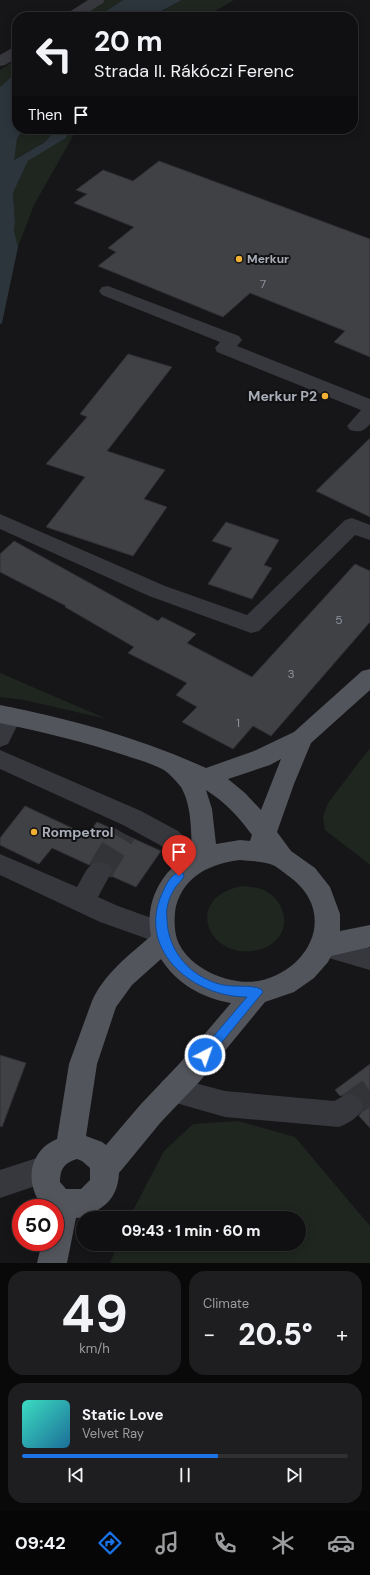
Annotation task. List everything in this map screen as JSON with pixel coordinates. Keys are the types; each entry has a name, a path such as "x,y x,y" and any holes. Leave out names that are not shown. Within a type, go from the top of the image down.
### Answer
{"main road":[{"path":"204,778 262,758 302,738 370,678"},
{"path":"5,715 59,726 124,746 173,764 204,778 228,792 243,806 261,843 302,871 316,887 325,906 328,926 324,946 314,962 299,977 279,987 258,992 237,992 218,988 199,980 184,970 175,960 163,937 161,909 170,886 196,862 222,852 240,850 261,843"},
{"path":"261,843 282,784 302,738"},
{"path":"173,764 190,782 203,823 196,862"},
{"path":"324,946 370,936"},
{"path":"70,1147 83,1064 105,1001 123,977 163,937"},
{"path":"105,1168 151,1113 234,1022 258,992"},
{"path":"70,1147 85,1148 93,1151 102,1161 105,1168 105,1178 102,1188 88,1201 80,1204 65,1203 51,1194 46,1186 46,1168 51,1159 56,1154 70,1147"},
{"path":"52,1263 65,1203"}],"street":[{"path":"79,12 98,0"},
{"path":"0,62 12,54"},
{"path":"108,291 233,340 224,348 370,406"},
{"path":"357,426 370,412"},
{"path":"0,521 156,591 251,625 352,525 370,533"},
{"path":"0,738 5,715"},
{"path":"0,759 127,826 169,838 196,862"},
{"path":"0,864 163,937"},
{"path":"82,901 100,870"},
{"path":"324,946 370,959"},
{"path":"172,1090 225,1104 339,1114 349,1106"},
{"path":"0,1184 46,1168"}],"shaded area":[{"path":"107,0 123,0 105,12 89,12"},
{"path":"123,0 182,0 159,12 105,12"},
{"path":"182,0 234,0 214,12 160,12"},
{"path":"12,62 12,76 0,87 0,70"},
{"path":"12,76 12,134 20,134 17,139 14,160 45,142 52,134 68,134 66,138 28,161 13,193 15,222 14,231 18,247 2,323 0,324 0,87"},
{"path":"20,134 52,134 45,142 13,160 17,139"},
{"path":"68,134 74,134 34,205 18,247 14,231 15,222 13,193 28,161 66,138"},
{"path":"0,673 107,719 24,700 0,697"},
{"path":"370,748 369,864 325,830 323,817 328,803"},
{"path":"242,886 256,888 269,893 279,903 284,916 283,930 279,936 271,945 260,950 241,951 226,947 215,938 209,927 207,915 212,903 223,893"},
{"path":"238,1121 295,1137 370,1226 370,1263 110,1263 115,1251 306,1251 306,1211 133,1211 164,1151 193,1124"}],"building":[{"name":"Merkur","path":"159,161 370,239 370,357 334,342 345,331 250,293 223,317 98,266 116,252 108,248 134,227 74,203 87,194 76,190 103,170 133,181"},
{"path":"128,354 172,367 107,451 165,470 144,499 167,507 133,556 46,527 85,477 46,464 87,417 80,414"},
{"path":"370,438 370,517 316,491"},
{"path":"226,522 279,540 264,565 272,568 252,599 208,584 232,548 212,541"},
{"path":"14,541 158,621 162,617 196,634 187,643 252,677 355,564 370,571 370,622 271,736 253,726 233,749 182,722 197,707 176,695 187,683 128,653 134,647 65,607 66,606 0,572 0,554"},
{"path":"25,806 87,835 97,822 161,851 136,887 111,876 113,870 109,863 97,861 89,865 52,848 39,864 0,845 0,838"},
{"path":"0,1055 26,1063 2,1127 0,1126"},
{"path":"370,1064 370,1128 359,1116 364,1107 360,1096 350,1092 340,1096 335,1090"}],"tunnel":[{"path":"100,871 123,833"},
{"path":"349,1106 370,1091"}],"place":[{"name":"Merkur","path":"239,259"},
{"name":"Merkur P2","path":"325,396"},
{"name":"Rompetrol","path":"34,832"}],"route":[{"path":"179,876 170,886 161,909 162,933 171,956 184,970 199,980 218,988 237,992 258,992 205,1055"}]}
